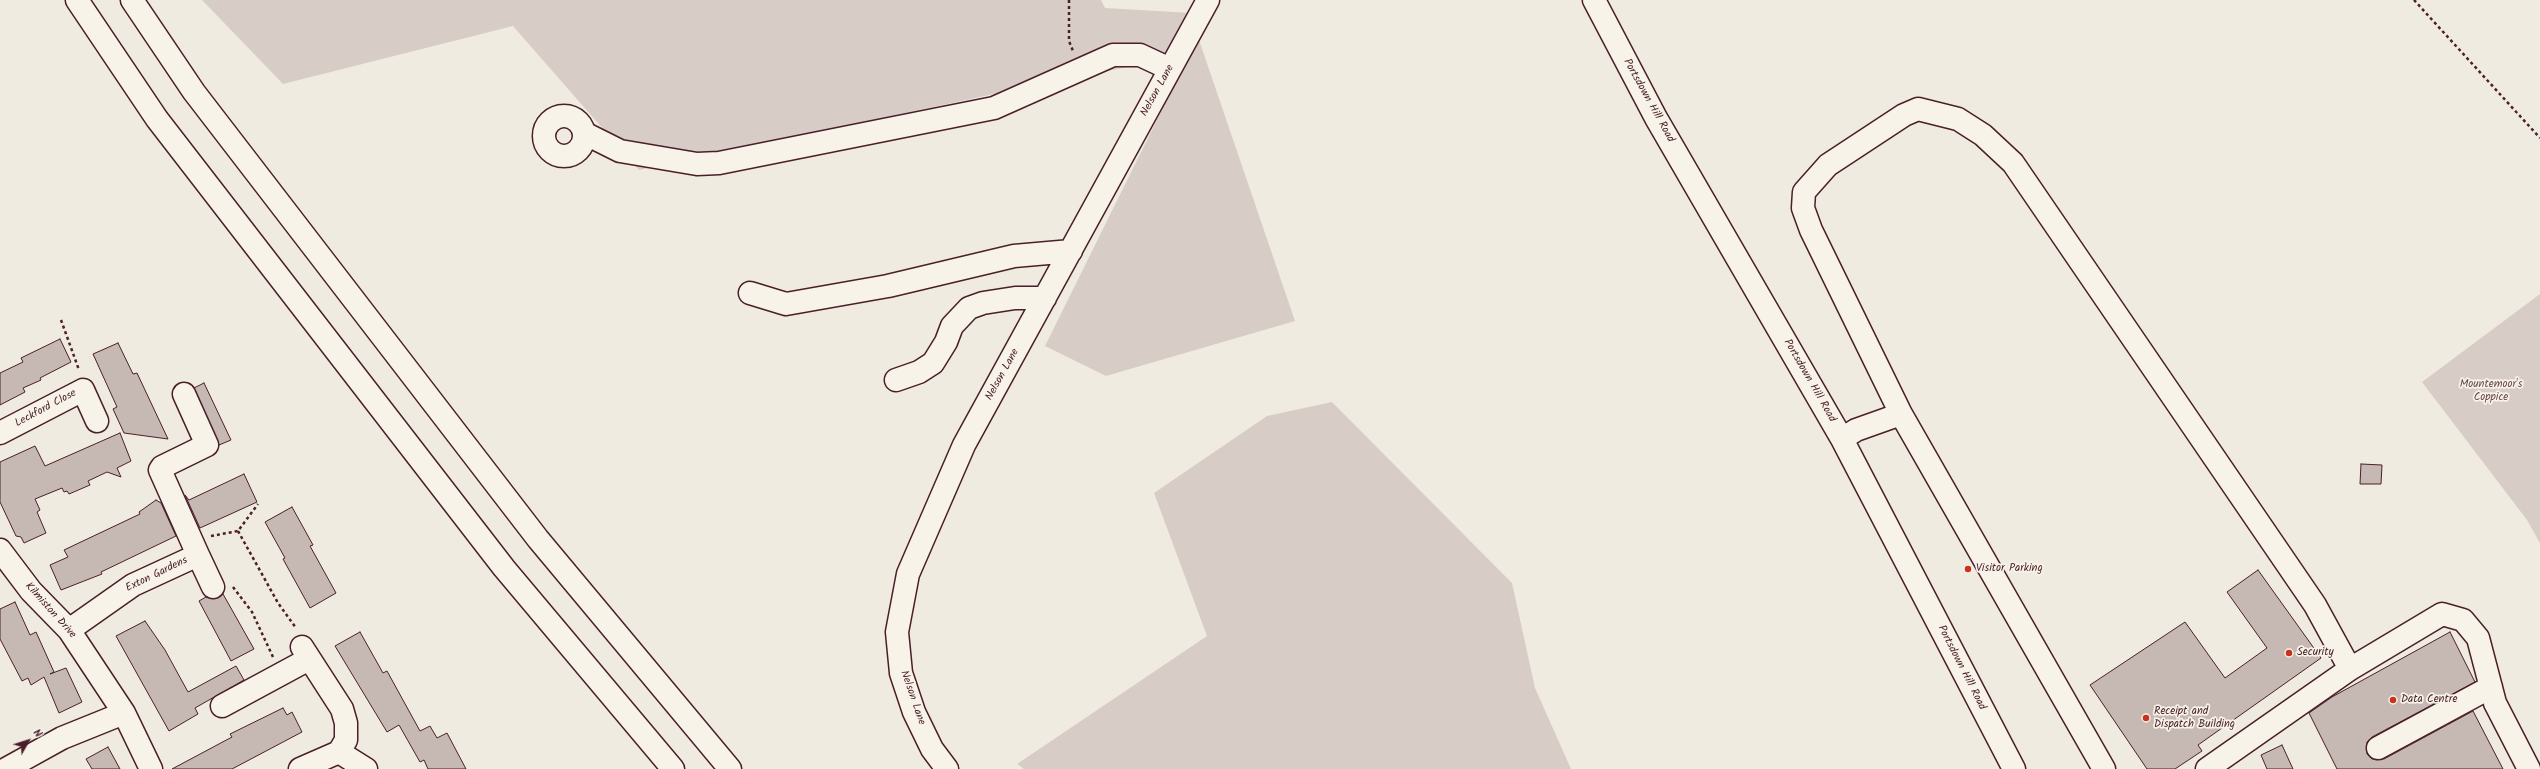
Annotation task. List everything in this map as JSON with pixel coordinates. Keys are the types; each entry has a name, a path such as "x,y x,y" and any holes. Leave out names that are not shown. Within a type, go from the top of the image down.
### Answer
{"main road":[{"path":"77,0 158,119 499,562 673,769"},
{"path":"132,0 194,92 538,540 730,769"},
{"name":"Nelson Lane","path":"947,769 932,748 923,730 901,673 897,632 908,574 964,445 1208,0"},
{"name":"Portsdown Hill Road","path":"1594,0 1656,118 1842,439 2014,769"},
{"path":"584,133 620,151 697,164 718,163 994,108 1112,54 1140,55 1170,69"},
{"path":"2104,769 1901,414 1810,230 1803,208 1804,192 1828,165 1904,115 1918,110 1958,119 1983,135 2013,163 2315,605 2350,669"},
{"path":"750,293 786,304 888,286 1014,256 1071,252"},
{"path":"896,380 919,372 933,363 946,342 952,326 969,308 983,303 1015,298 1045,298"},
{"name":"Leckford Close","path":"0,433 83,390 97,421"},
{"path":"184,394 207,445 162,467 160,470 195,550"},
{"path":"1842,439 1856,430 1901,414"},
{"name":"Kilmiston Drive","path":"0,550 31,591 69,630 124,713 151,769"},
{"name":"Exton Gardens","path":"69,630 133,585 195,550 213,587"},
{"path":"2207,769 2350,669 2442,614 2463,620 2478,638 2495,703 2529,769"},
{"path":"222,706 281,674 306,653 342,709 346,723 346,740 339,752 300,769"},
{"path":"2378,748 2492,687"},
{"path":"6,769 62,738 124,713"},
{"path":"339,752 366,769"}],"path":[{"path":"2414,0 2540,138"},
{"path":"61,320 82,378 83,390"},
{"path":"195,550 212,535 238,531 258,504"},
{"path":"238,531 290,621 309,643 306,653"},
{"path":"213,587 226,582 238,590 252,612 281,674"}],"green space":[{"path":"202,0 1101,0 1105,8 1192,13 1166,60 1069,78 639,170 513,26 283,84"},
{"path":"1198,37 1295,321 1106,376 1045,346"},
{"name":"Mountemoor's Coppice","path":"2540,294 2540,543 2527,520 2422,382"},
{"path":"1332,402 1512,583 1535,688 1571,769 1024,769 1017,764 1207,636 1154,493 1267,416"}],"building":[{"path":"60,339 71,362 40,378 41,380 23,388 25,392 0,405 0,373 23,362 21,358"},
{"path":"118,343 133,374 137,373 168,439 124,433 113,409 117,407 93,354"},
{"path":"204,383 231,440 219,445 194,388"},
{"path":"120,433 131,461 117,468 121,477 107,472 88,481 90,485 69,494 67,491 64,492 62,488 35,499 40,510 37,512 46,533 24,543 21,537 16,536 0,502 0,462 35,446 45,466"},
{"path":"2361,464 2382,465 2381,484 2360,484"},
{"path":"244,474 257,502 200,528 185,495 189,500"},
{"path":"156,500 161,503 176,536 101,572 102,574 61,590 50,565 68,557 64,550 140,514 139,512"},
{"path":"292,507 313,545 310,546 336,593 310,608 283,559 285,558 265,522"},
{"path":"2258,570 2321,658 2198,745 2202,751 2175,769 2147,769 2090,685 2185,622 2225,678 2267,648 2227,592"},
{"path":"223,594 254,649 231,661 199,601 206,597 218,598"},
{"path":"15,602 30,635 36,632 54,672 50,674 66,668 82,702 59,713 44,677 31,685 28,678 22,681 0,639 0,609"},
{"path":"145,621 165,650 188,692 236,666 244,680 195,708 198,714 169,731 116,636"},
{"path":"360,632 383,673 387,671 420,731 430,726 437,738 447,733 466,769 428,769 424,760 420,762 399,725 387,732 335,646"},
{"name":"Data Centre","path":"2450,632 2475,682 2372,737 2367,742 2367,754 2372,759 2384,759 2473,711 2503,769 2337,769 2309,713 2332,697"},
{"path":"283,708 287,715 292,712 302,732 232,769 172,769 232,737 230,734"},
{"path":"2282,745 2293,769 2267,769 2261,755"},
{"path":"108,747 120,769 92,769 86,759"}],"place":[{"name":"Visitor Parking","path":"1968,569"},
{"name":"Security","path":"2289,653"},
{"name":"Data Centre","path":"2393,700"},
{"name":"Receipt and Dispatch Building","path":"2146,718"}]}
